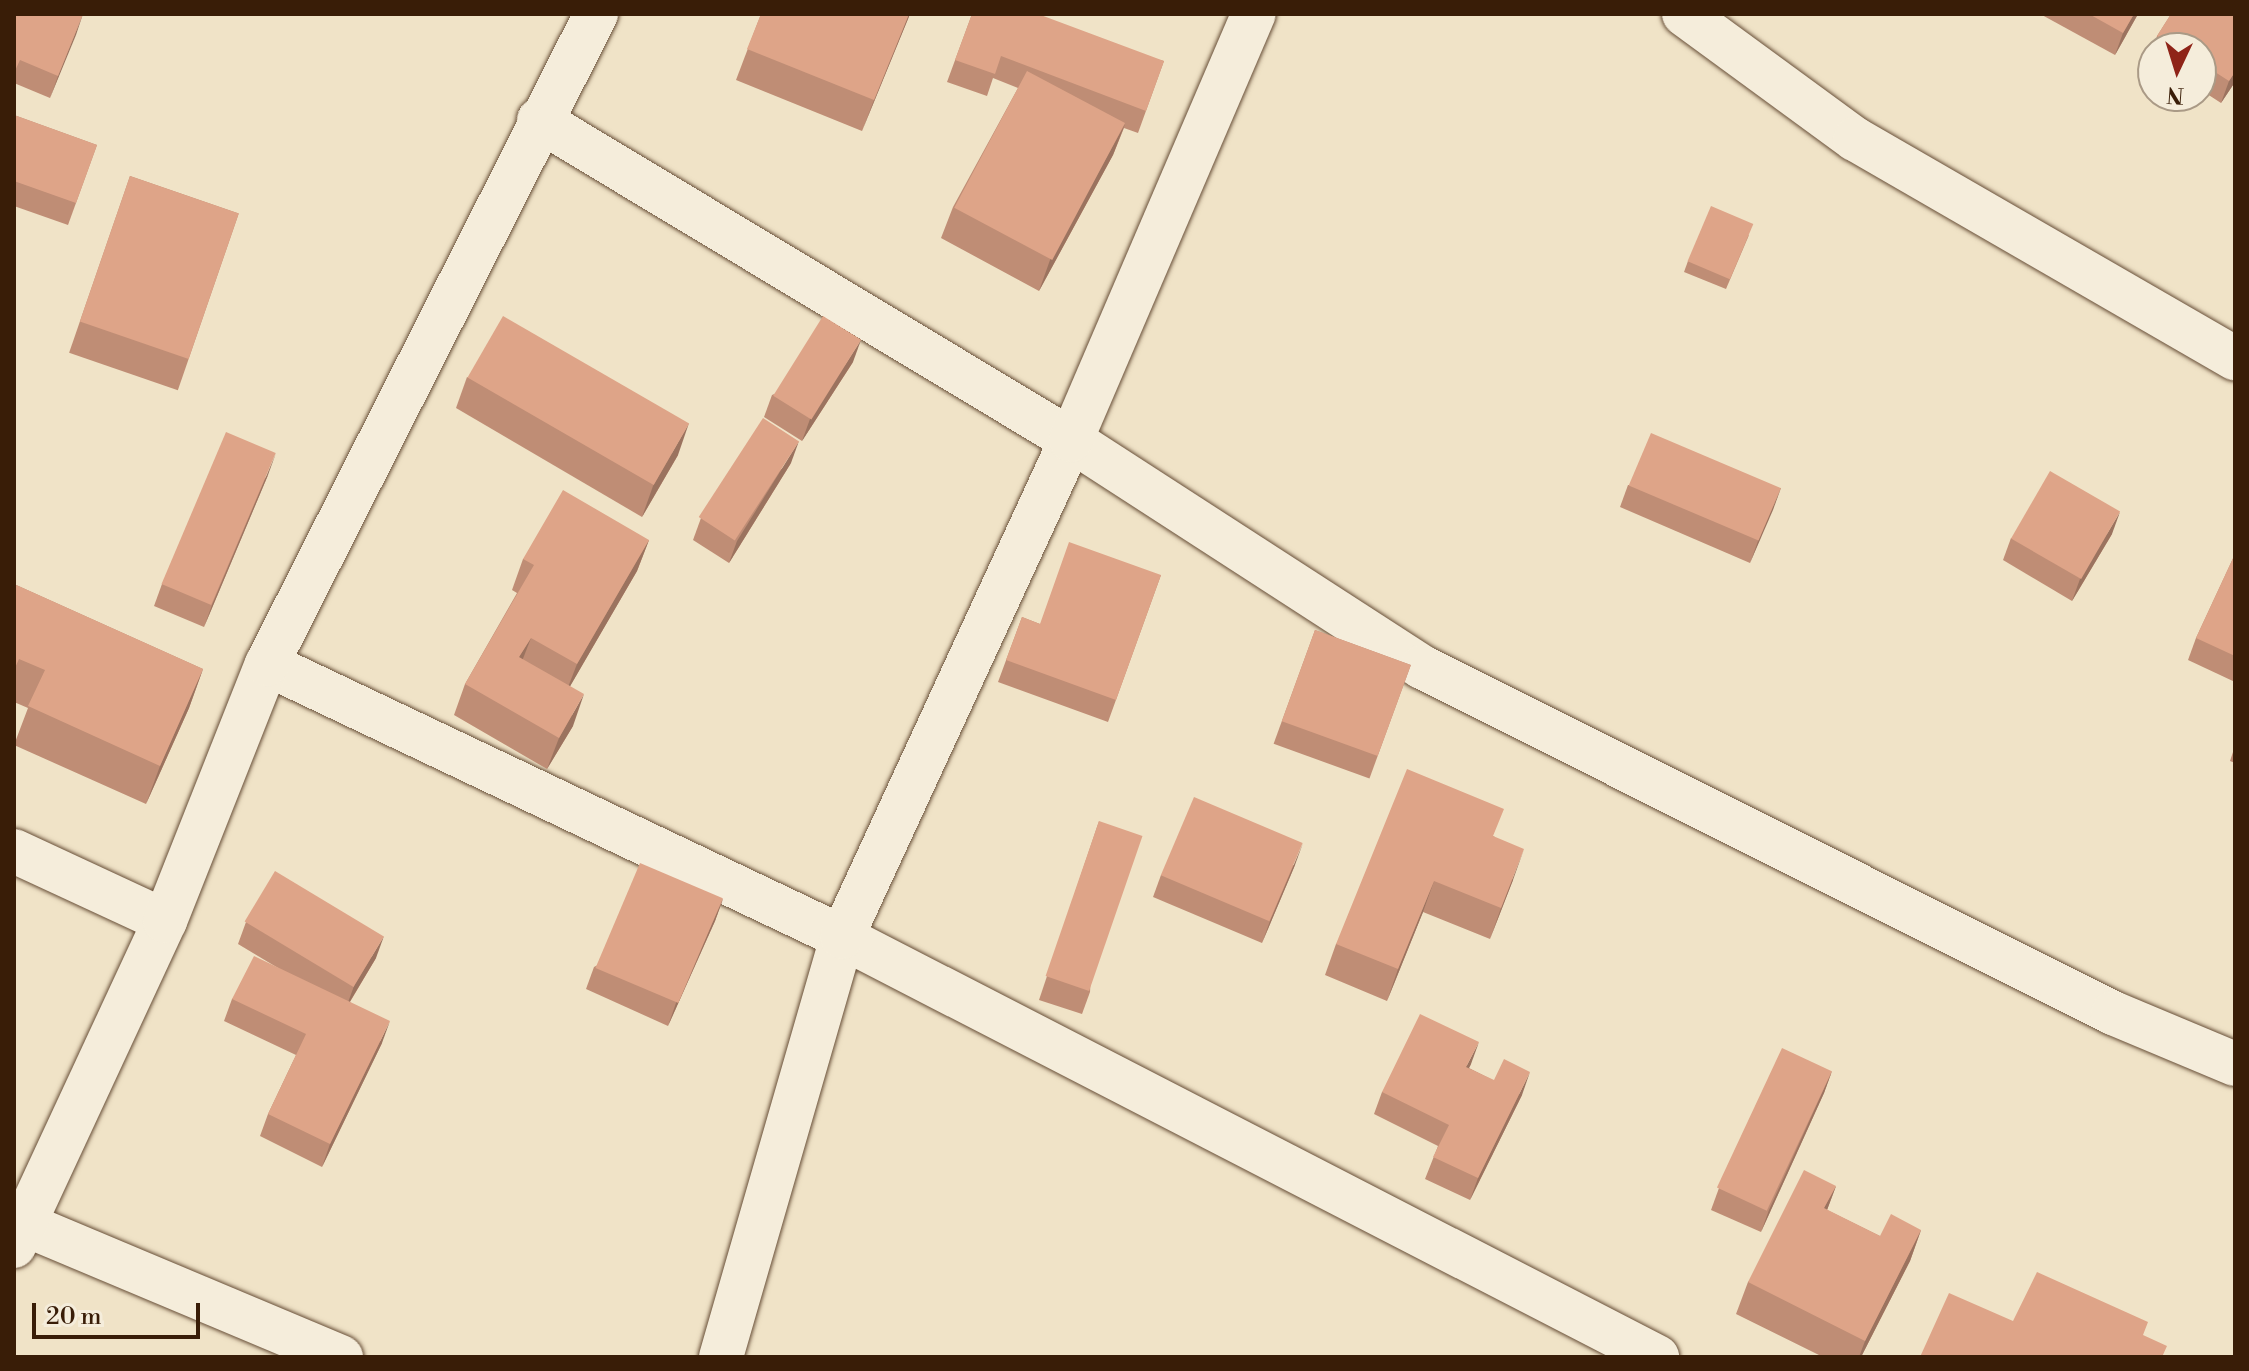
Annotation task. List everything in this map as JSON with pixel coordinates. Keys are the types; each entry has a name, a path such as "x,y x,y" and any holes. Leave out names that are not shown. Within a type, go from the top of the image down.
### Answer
{"street":[{"path":"341,1357 19,1235 165,921 267,664 539,120 596,14"},
{"path":"721,1357 842,937 1071,440 1254,14"},
{"path":"1684,14 1855,139 2235,358"},
{"path":"539,120 1071,440 1422,667 2113,1013 2235,1064"},
{"path":"267,664 842,937 1657,1357"},
{"path":"14,851 165,921"}],"building":[{"path":"14,14 83,14 58,76 20,60 14,73"},
{"path":"761,14 909,14 874,100 747,49"},
{"path":"972,14 1038,14 1164,61 1146,111 1001,56 995,74 955,60"},
{"path":"2089,14 2134,14 2123,33"},
{"path":"2171,14 2235,14 2235,72 2229,81 2217,73 2217,32 2160,32"},
{"path":"1027,71 1125,123 1052,260 954,208"},
{"path":"14,115 97,145 76,203 14,181"},
{"path":"130,176 239,213 189,359 80,322"},
{"path":"1711,206 1753,224 1730,279 1688,261"},
{"path":"503,316 689,423 654,485 468,377"},
{"path":"823,316 861,340 811,420 773,396"},
{"path":"763,418 799,441 735,540 699,517"},
{"path":"226,432 276,453 211,605 162,584"},
{"path":"1651,433 1781,488 1759,541 1629,485"},
{"path":"2050,471 2120,512 2081,579 2011,539"},
{"path":"563,490 649,540 577,664 531,638 519,657 584,694 559,738 465,684 534,565 523,559"},
{"path":"1069,542 1161,575 1116,700 1006,660 1022,617 1040,624"},
{"path":"2235,554 2235,656 2196,638"},
{"path":"14,584 203,669 160,766 28,706 45,670 19,659 14,670"},
{"path":"1315,630 1411,665 1378,756 1282,721"},
{"path":"1407,769 1504,809 1493,836 1524,849 1501,908 1434,881 1398,969 1336,944"},
{"path":"1194,797 1303,843 1269,921 1161,875"},
{"path":"1099,821 1142,836 1089,991 1046,976"},
{"path":"640,863 723,898 678,1003 595,968"},
{"path":"275,871 384,936 353,987 245,922"},
{"path":"254,956 390,1021 330,1144 268,1114 306,1034 232,999"},
{"path":"1420,1014 1479,1042 1466,1067 1494,1080 1504,1059 1530,1072 1478,1178 1433,1157 1449,1125 1382,1092"},
{"path":"1782,1048 1832,1071 1767,1211 1717,1188"},
{"path":"1804,1170 1836,1186 1824,1208 1880,1236 1891,1214 1921,1230 1865,1341 1748,1282"},
{"path":"2037,1272 2148,1322 2143,1335 2167,1346 2162,1357 1920,1357 1949,1293 2013,1321"}]}
